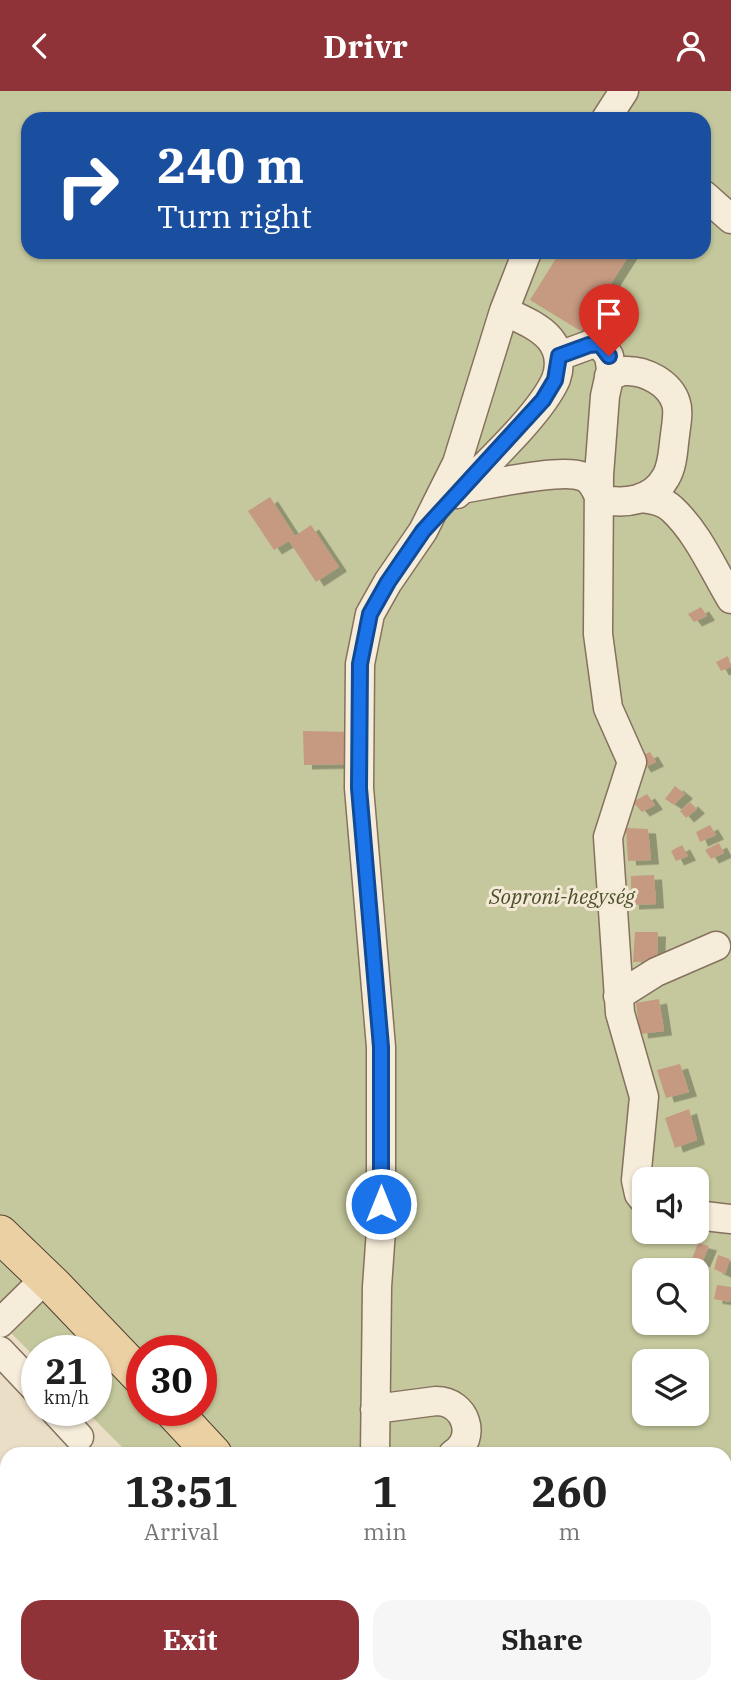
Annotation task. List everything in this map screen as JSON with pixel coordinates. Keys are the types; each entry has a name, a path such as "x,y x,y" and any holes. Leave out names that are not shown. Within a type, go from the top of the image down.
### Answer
{"main road":[{"path":"0,1234 126,1361"},
{"path":"187,1426 207,1447"}],"street":[{"path":"610,112 624,91"},
{"path":"711,201 731,219"},
{"path":"375,1447 381,1230 381,1047 359,788 360,664 370,614 423,531 457,463 504,311 524,259"},
{"path":"423,531 543,400 555,380 559,356 550,338 504,311"},
{"path":"559,356 589,345 600,344 609,356 598,475 598,634 608,708 632,762 607,837 620,1013 644,1097 637,1167"},
{"path":"600,499 615,503 641,498 656,490 666,477 673,458 677,404 670,390 660,380 645,374 624,371 609,376"},
{"path":"462,489 559,473 576,474 587,478 600,499"},
{"path":"641,498 657,500 672,508 694,536 731,599"},
{"path":"618,996 656,972 716,946"},
{"path":"709,1216 731,1219"},
{"path":"0,1323 46,1278"},
{"path":"0,1352 21,1374"},
{"path":"375,1409 445,1401 460,1411 466,1421 467,1431 462,1447"},
{"path":"69,1426 79,1437"}],"green space":[{"name":"Soproni-hegység","path":"0,91 731,91 731,1447 122,1447 101,1426 112,1426 112,1335 21,1335 21,1343 0,1322"}],"building":[{"path":"556,259 627,259 581,331 530,300"},
{"path":"270,497 295,536 311,525 339,567 316,582 289,541 274,550 248,511"},
{"path":"701,607 707,616 694,622 688,614"},
{"path":"728,656 731,667 721,671 716,662"},
{"path":"303,731 351,732 351,764 304,765"},
{"path":"650,752 656,762 643,768 637,758"},
{"path":"675,786 685,794 674,805 665,799"},
{"path":"647,794 655,805 642,812 633,802"},
{"path":"690,802 697,809 686,818 680,811"},
{"path":"710,825 716,835 700,842 696,832"},
{"path":"626,828 648,829 651,860 628,861"},
{"path":"719,843 724,853 711,859 705,850"},
{"path":"682,845 688,856 676,861 671,851"},
{"path":"654,875 656,904 631,905 631,876"},
{"path":"635,932 658,932 657,961 633,962"},
{"path":"659,999 664,1031 640,1034 636,1003"},
{"path":"680,1064 689,1092 666,1098 657,1070"},
{"path":"689,1109 697,1140 675,1148 665,1118"},
{"path":"698,1244 709,1246 704,1258 692,1258"},
{"path":"718,1255 730,1259 725,1274 714,1269"},
{"path":"717,1285 731,1287 730,1302 714,1299"}],"route":[{"path":"381,1204 381,1047 359,788 360,664 370,614 423,531 543,400 555,380 559,356 589,345 600,344 609,356"}]}
